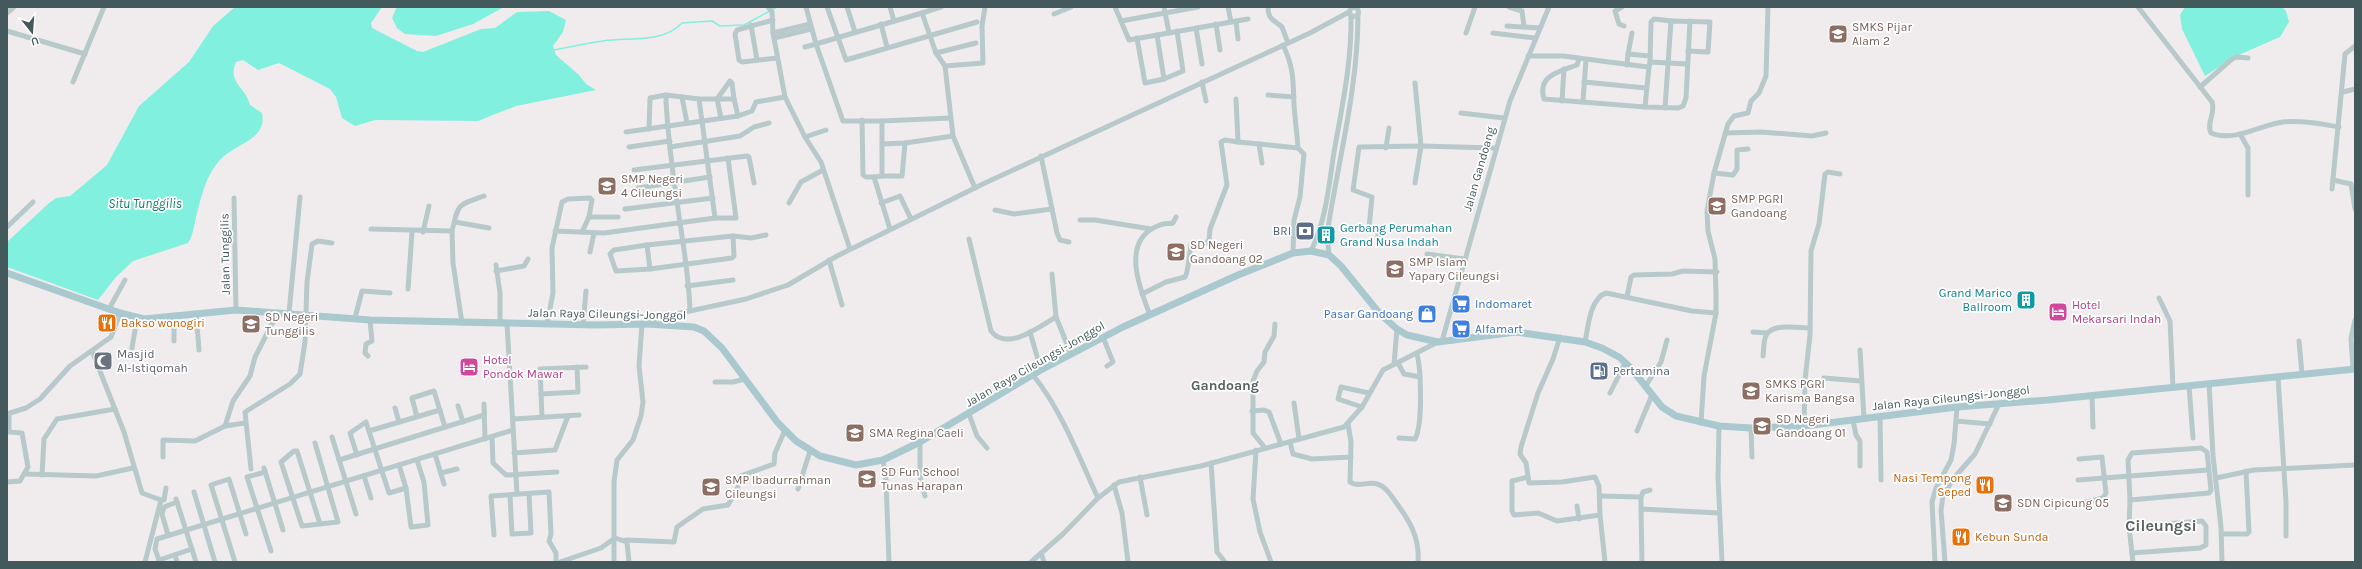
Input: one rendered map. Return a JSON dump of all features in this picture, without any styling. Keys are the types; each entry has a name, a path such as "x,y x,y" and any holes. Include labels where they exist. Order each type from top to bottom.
{"main road":[{"name":"Jalan Raya Cileungsi-Jonggol","path":"7,273 137,318 151,319 174,315 236,310 370,320 583,325 645,324 694,327 704,331 722,348 744,379 785,430 810,451 840,463 856,466 883,460 920,442 1041,370 1103,337 1238,275 1293,253 1311,251 1329,255 1341,266 1380,314 1397,329 1407,335 1440,342 1508,332 1560,337 1585,342 1602,348 1625,363 1662,407 1676,416 1719,426 1751,428 1804,426 1957,407 2092,396 2354,369"}],"street":[{"path":"7,13 14,7"},
{"path":"73,82 104,7"},
{"path":"806,7 810,27 843,121 950,118"},
{"path":"827,7 837,39 846,60 977,22"},
{"path":"847,7 855,32"},
{"path":"890,7 894,20"},
{"path":"805,47 837,39 894,20 941,7"},
{"path":"945,66 982,63 982,26 985,7"},
{"path":"1054,14 1059,9 1071,7"},
{"path":"1115,7 1129,40 1248,19"},
{"path":"1164,7 1169,33"},
{"path":"1121,21 1198,7"},
{"path":"1228,7 1238,39"},
{"path":"1268,7 1269,17 1275,24 1282,27 1285,44 1292,64 1298,148 1302,152 1304,158 1300,197 1294,220 1293,253"},
{"path":"1466,33 1475,7"},
{"path":"1509,7 1522,11 1524,26"},
{"name":"Jalan Gandoang","path":"1440,342 1504,118 1535,38 1549,7"},
{"path":"1622,7 1615,11 1619,24 1624,26"},
{"path":"1701,423 1704,376 1716,313 1717,272 1706,221 1714,173 1725,133 1731,119 1748,113 1751,101 1763,86 1767,67 1768,7"},
{"path":"2138,7 2214,107 2210,125 2211,133 2220,135 2240,134 2256,131 2275,123 2289,121 2338,127"},
{"path":"769,9 773,20 777,58 785,97 823,170 850,249"},
{"path":"1350,11 1358,9"},
{"path":"614,562 614,500 617,460 632,440 641,416 643,402 638,366 645,324 657,318 715,307 772,292 798,280 829,260 850,249 974,188 1041,156 1103,130 1285,44 1350,11 1358,9"},
{"path":"1311,251 1320,233 1349,102 1358,39 1358,9"},
{"path":"1329,255 1328,242 1335,164 1351,38 1350,11"},
{"path":"922,13 936,53 945,66 950,118 954,136 974,188"},
{"path":"1645,107 1650,61 1651,22 1654,19 1709,22 1712,25 1708,52 1688,51"},
{"path":"773,20 752,25 735,32 740,61 777,58"},
{"path":"1665,108 1671,21"},
{"path":"1578,61 1546,79 1543,86 1544,99 1645,107 1678,108 1685,104 1690,21"},
{"path":"881,24 887,48"},
{"path":"1216,24 1220,50"},
{"path":"752,25 757,60"},
{"path":"1507,26 1540,28"},
{"path":"774,36 810,27"},
{"path":"1196,28 1202,64"},
{"path":"7,30 85,54"},
{"path":"1137,38 1145,83 1164,79 1183,71 1177,31"},
{"path":"1493,33 1535,38"},
{"path":"1627,65 1632,33"},
{"path":"1156,35 1164,79"},
{"path":"936,53 976,43"},
{"path":"2332,189 2343,92 2345,54 2355,46"},
{"path":"1628,54 1650,61 1687,64"},
{"path":"1528,56 1578,61 1586,60 1627,65 1650,61"},
{"path":"2200,87 2232,59 2237,57 2248,58"},
{"path":"1583,101 1586,60"},
{"path":"1578,61 1585,68"},
{"path":"1562,101 1564,70"},
{"path":"720,118 717,99 730,81 732,83 738,116"},
{"path":"1202,82 1206,101"},
{"path":"1584,82 1646,88"},
{"path":"1415,83 1421,146 1415,183"},
{"path":"2343,92 2355,89"},
{"path":"666,95 670,147 677,203 684,242 690,311"},
{"path":"649,129 650,98 666,95 699,99 734,98"},
{"path":"1268,95 1294,97"},
{"path":"682,97 687,124"},
{"path":"626,132 738,116 752,111 756,102 785,97"},
{"path":"699,99 706,141 715,218"},
{"path":"1236,99 1238,142"},
{"path":"1343,101 1349,102"},
{"path":"1461,113 1504,118"},
{"path":"862,120 864,175 866,178 902,176 905,143"},
{"path":"882,121 882,176"},
{"path":"670,147 742,135 754,127 769,123"},
{"path":"1386,148 1389,128"},
{"path":"804,136 826,130"},
{"path":"1725,133 1761,132 1812,136 1826,133"},
{"path":"2240,134 2248,148 2248,195"},
{"path":"882,144 905,143 954,136"},
{"path":"1142,294 1187,275 1191,244 1203,246 1207,242 1227,185 1221,142 1224,140 1298,148"},
{"path":"629,147 670,141"},
{"path":"1259,144 1262,163"},
{"path":"1378,236 1378,229 1369,228 1372,197 1356,192 1353,187 1359,148 1421,146 1496,148"},
{"path":"1714,173 1733,175 1737,169 1737,150 1748,149"},
{"path":"1041,156 1060,240 1069,242"},
{"path":"634,170 708,160 749,157 754,183"},
{"path":"555,231 604,233 680,222 736,216 728,158"},
{"path":"789,203 801,182 823,170"},
{"path":"1804,426 1805,380 1810,328 1812,251 1819,224 1825,174 1828,172 1840,174"},
{"path":"638,188 710,177"},
{"path":"874,177 890,229"},
{"path":"2333,180 2351,184 2355,209"},
{"path":"462,323 453,263 452,231 457,208 461,204 484,196"},
{"path":"881,203 900,196 911,219"},
{"path":"289,313 300,197"},
{"name":"Jalan Tunggilis","path":"234,198 236,310"},
{"path":"547,324 553,293 552,248 562,202 565,200 591,198 589,216 582,232"},
{"path":"625,209 712,198"},
{"path":"7,227 33,202"},
{"path":"423,232 429,206"},
{"path":"996,210 1014,214 1052,209"},
{"path":"589,216 618,218"},
{"path":"1150,315 1138,283 1136,254 1142,238 1151,229 1161,224 1173,223 1176,217"},
{"path":"1080,220 1095,220 1151,229"},
{"path":"455,222 489,228"},
{"path":"371,229 412,232 452,231"},
{"path":"408,289 412,232"},
{"path":"590,252 594,233"},
{"path":"733,236 733,257 686,264 650,269 616,271 614,270 610,254 614,250 646,246 733,236 751,238 766,235"},
{"path":"969,239 991,331 1003,340 1030,332 1056,317"},
{"path":"1316,240 1328,242"},
{"path":"251,469 244,414 247,409 290,384 300,374 305,342 307,282 312,244 318,241 332,243"},
{"path":"646,246 650,269"},
{"path":"1426,254 1464,259"},
{"path":"496,272 526,265 528,258"},
{"path":"829,260 842,305"},
{"path":"496,265 504,323 513,419 517,494"},
{"path":"1627,297 1631,277 1634,275 1672,274 1682,271 1717,272"},
{"path":"1052,274 1056,317 1071,354"},
{"path":"108,309 125,280"},
{"path":"687,286 733,280"},
{"path":"355,318 362,291 390,293"},
{"path":"583,325 586,291"},
{"path":"1585,342 1589,320 1600,296 1610,292 1692,311 1716,313"},
{"path":"2159,298 2170,321 2172,388"},
{"path":"225,426 234,401 250,376 255,357 278,312"},
{"path":"7,482 20,481 25,474 28,459 22,435 20,433 9,432 8,414 26,408 40,399 70,366 113,334 120,313"},
{"path":"196,313 199,350"},
{"path":"174,315 174,341"},
{"path":"132,348 137,318"},
{"path":"368,356 365,353 366,344 372,341 370,320"},
{"path":"2354,369 2351,338 2355,320"},
{"path":"1265,448 1253,434 1253,381 1264,362 1266,352 1274,336 1275,324"},
{"path":"1753,332 1767,333 1780,328 1810,328"},
{"path":"1397,329 1396,363 1404,374 1420,377"},
{"path":"1030,332 1041,370"},
{"path":"1763,356 1767,333"},
{"path":"1103,337 1113,362 1107,366"},
{"path":"1560,337 1553,359 1538,393 1521,446 1520,454 1526,463 1528,483 1562,482 1593,476 1598,482 1600,515 1606,562"},
{"path":"1645,387 1661,362 1667,340"},
{"path":"2299,341 2302,374"},
{"path":"1031,562 1098,498 1114,485 1140,477 1211,463 1256,450 1324,434 1348,424 1362,406 1383,370 1440,342"},
{"path":"1860,350 1864,418"},
{"path":"92,351 115,409 142,493 161,500"},
{"path":"1399,438 1416,438 1420,377 1417,354"},
{"path":"1610,393 1625,363"},
{"path":"541,394 578,392 578,367"},
{"path":"542,418 540,369 586,367"},
{"path":"1033,375 1046,392 1062,422 1098,498"},
{"path":"2278,377 2285,469 2286,536"},
{"path":"1824,378 1861,381"},
{"path":"715,382 733,382 744,379"},
{"path":"2209,383 2222,534 2222,562"},
{"path":"2189,386 2193,438"},
{"path":"1362,406 1338,399 1342,387 1369,393"},
{"path":"417,417 412,398 434,391 445,427"},
{"path":"1637,431 1652,395"},
{"path":"2092,396 2093,427"},
{"path":"1294,403 1299,439"},
{"path":"484,404 486,439"},
{"path":"1945,562 1941,510 1943,496 1953,479 1975,454 1999,404"},
{"path":"458,406 463,422"},
{"path":"1935,562 1932,502 1936,488 1950,460 1957,407"},
{"path":"395,408 399,422"},
{"path":"42,475 44,439 57,419 115,409"},
{"path":"369,432 440,410"},
{"path":"1252,411 1269,412 1281,444"},
{"path":"969,414 977,436 987,448"},
{"path":"340,460 484,415"},
{"path":"513,419 579,415"},
{"path":"514,453 555,450 568,416"},
{"path":"1880,416 1881,480"},
{"path":"1853,420 1856,435 1860,441 1860,466"},
{"path":"1956,421 1990,424"},
{"path":"357,455 350,433 366,422 388,493 406,488"},
{"path":"163,456 163,440 195,441 225,426 244,423"},
{"path":"1348,424 1351,457 1350,482 1355,485 1374,484 1381,486 1407,516 1417,541 1418,562"},
{"path":"1719,426 1719,513 1722,562"},
{"path":"1751,428 1752,457"},
{"path":"192,550 159,561 155,549 157,539 168,535 513,430"},
{"path":"560,562 601,548 615,538 626,540 674,542 677,527 695,513 703,509 728,505 737,490 740,476 774,464 775,453 785,430"},
{"path":"332,437 356,514"},
{"path":"492,437 493,462 506,475 557,472"},
{"path":"920,442 920,478 925,496"},
{"path":"1290,442 1293,454 1307,458 1351,457"},
{"path":"315,443 338,522 320,524 302,526 281,462 294,451 298,451 320,524"},
{"path":"2130,500 2205,495 2210,490 2206,452 2201,448 2132,453 2128,460 2130,500 2129,527 2133,562"},
{"path":"1256,450 1253,498 1260,532 1271,562"},
{"path":"798,489 810,451"},
{"path":"435,454 444,484"},
{"path":"2078,504 2104,497 2102,457 2079,459"},
{"path":"399,465 406,488 411,527 428,525 424,482 417,460"},
{"path":"883,460 887,486 889,562"},
{"path":"1211,463 1217,552 1225,562"},
{"path":"2216,478 2246,472 2355,465"},
{"path":"25,474 96,476 133,468"},
{"path":"441,473 457,469"},
{"path":"271,551 247,477 265,470 283,530"},
{"path":"2078,480 2208,470"},
{"path":"2222,534 2247,534 2249,532 2246,472"},
{"path":"364,476 371,498"},
{"path":"1140,477 1147,516"},
{"path":"1528,477 1512,481 1512,511 1514,515 1538,513 1557,521 1600,515"},
{"path":"235,562 211,485 228,479 246,534"},
{"path":"1114,485 1122,513 1128,562"},
{"path":"145,562 161,500 164,500 166,488"},
{"path":"1642,562 1641,497 1643,492 1650,490"},
{"path":"194,492 215,562"},
{"path":"494,535 491,496 548,492 551,534 549,541 556,553 556,562"},
{"path":"510,495 512,534 531,534 529,494"},
{"path":"1600,496 1641,497"},
{"path":"168,535 162,514 164,507 177,501 196,562"},
{"path":"1577,506 1579,519"},
{"path":"1641,509 1719,513"},
{"path":"2129,527 2202,521 2206,526 2206,545 2200,548 2132,553"},
{"path":"626,540 629,562"},
{"path":"1041,553 1044,562"},
{"path":"174,555 177,562"}],"water":[{"name":"Situ Tunggilis","path":"235,7 382,7 371,23 372,28 417,51 423,52 481,29 495,28 517,12 549,11 566,20 563,32 553,46 556,55 579,75 586,84 596,90 516,106 478,121 375,120 355,126 342,118 336,97 330,89 279,63 258,70 243,60 236,62 234,69 235,80 248,99 250,105 262,113 262,122 260,129 255,136 226,154 211,172 202,194 192,234 188,243 133,261 116,277 98,300 7,267 7,242 48,204 56,198 70,196 107,165 139,106 189,62 213,26"},
{"path":"397,7 504,7 473,24 436,36 405,34 397,28 392,18"},
{"path":"2185,7 2282,7 2286,11 2289,22 2280,37 2234,57 2205,76 2182,29 2180,15"}],"waterway":[{"path":"554,50 603,41 655,37 674,30 682,23 712,21 720,26 744,25 777,7"}],"place":[{"name":"SMKS Pijar Alam 2","path":"1838,34"},
{"name":"SMP Negeri 4 Cileungsi","path":"607,186"},
{"name":"SMP PGRI Gandoang","path":"1717,206"},
{"name":"BRI","path":"1305,231"},
{"name":"Gerbang Perumahan Grand Nusa Indah","path":"1326,235"},
{"name":"SD Negeri Gandoang 02","path":"1176,252"},
{"name":"SMP Islam Yapary Cileungsi","path":"1395,269"},
{"name":"Grand Marico Ballroom","path":"2026,300"},
{"name":"Indomaret","path":"1461,304"},
{"name":"Hotel Mekarsari Indah","path":"2058,312"},
{"name":"Pasar Gandoang","path":"1427,314"},
{"name":"Bakso wonogiri","path":"107,323"},
{"name":"SD Negeri Tunggilis","path":"251,324"},
{"name":"Alfamart","path":"1461,329"},
{"name":"Masjid Al-Istiqomah","path":"103,361"},
{"name":"Hotel Pondok Mawar","path":"469,367"},
{"name":"Pertamina","path":"1599,371"},
{"name":"SMKS PGRI Karisma Bangsa","path":"1751,391"},
{"name":"SD Negeri Gandoang 01","path":"1762,426"},
{"name":"SMA Regina Caeli","path":"855,433"},
{"name":"SD Fun School Tunas Harapan","path":"867,479"},
{"name":"Nasi Tempong Seped","path":"1985,485"},
{"name":"SMP Ibadurrahman Cileungsi","path":"711,487"},
{"name":"SDN Cipicung 05","path":"2003,503"},
{"name":"Kebun Sunda","path":"1961,537"}],"district":[{"name":"Gandoang","path":"1225,385"},
{"name":"Cileungsi","path":"2161,525"}]}
